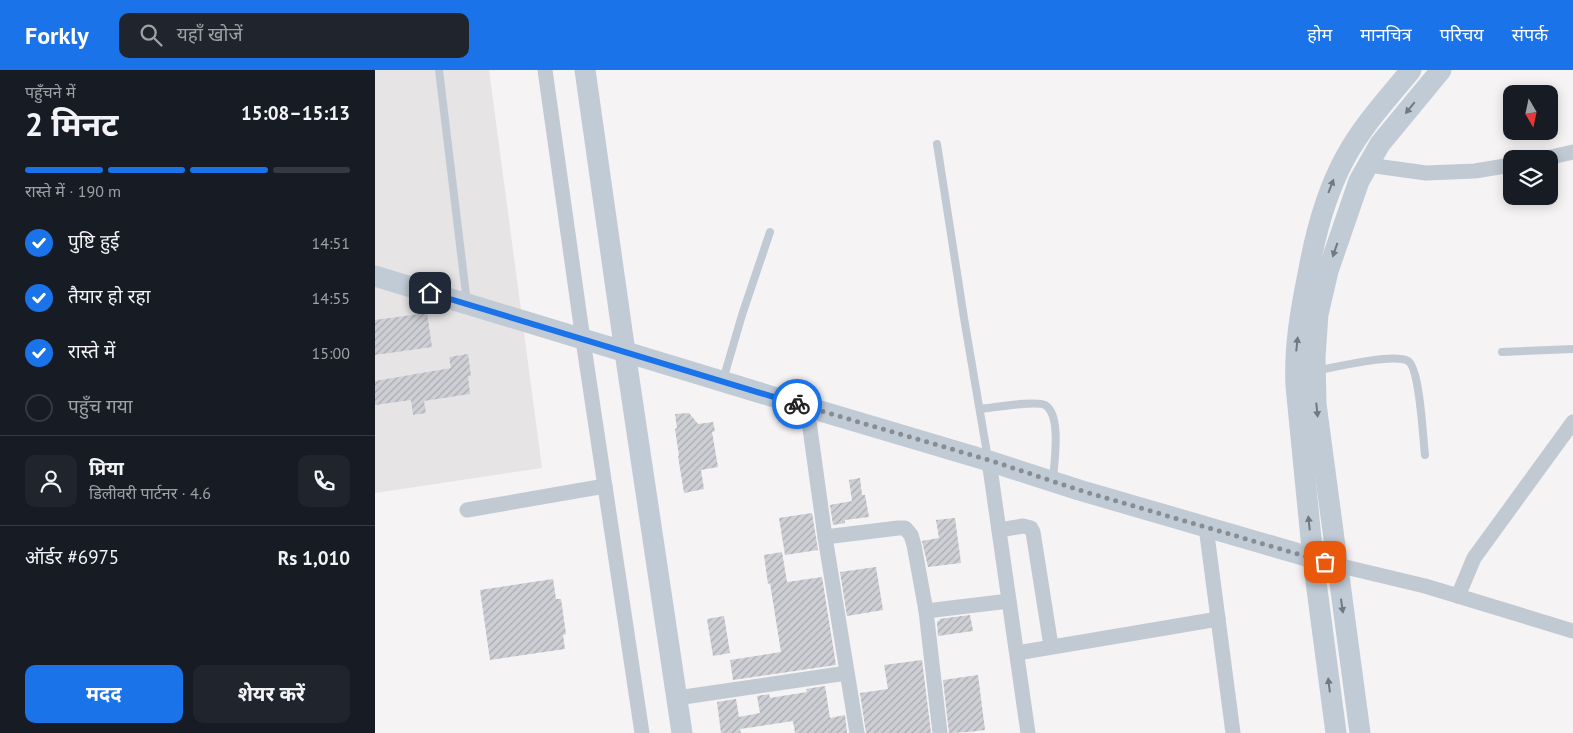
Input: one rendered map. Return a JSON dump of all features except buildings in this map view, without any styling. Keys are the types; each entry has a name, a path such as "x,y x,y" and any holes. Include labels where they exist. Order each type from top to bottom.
{"street":[{"path":"545,70 642,733"},
{"path":"585,70 682,733"},
{"path":"1332,730 1295,386 1295,364 1303,296 1321,213 1335,176 1359,134 1411,70"},
{"path":"1360,733 1317,404 1315,371 1319,314 1328,272 1359,181 1380,144 1441,70"},
{"path":"1558,155 1573,152"},
{"path":"1368,165 1426,173 1475,171 1503,166"},
{"path":"375,276 722,382 989,460 1052,482 1313,559 1458,596 1573,631"},
{"path":"807,407 825,537 857,733"},
{"path":"1458,596 1474,558 1573,422"},
{"path":"989,460 1028,733"},
{"path":"467,510 605,486"},
{"path":"999,530 1023,526 1031,528 1051,646"},
{"path":"1205,527 1233,733"},
{"path":"825,537 898,528 905,528 911,535 927,611 940,733"},
{"path":"927,611 1009,601"},
{"path":"1017,653 1218,619"},
{"path":"677,698 847,673"}],"lane":[{"path":"439,70 467,304"},
{"path":"937,144 989,460"},
{"path":"722,382 771,232"},
{"path":"1502,352 1573,349"},
{"path":"1315,371 1399,358 1410,362 1418,388 1425,455"},
{"path":"980,409 1032,403 1044,404 1049,409 1056,441 1052,482"}],"shaded area":[{"path":"375,70 489,70 542,468 375,493"}],"way so far":[{"path":"797,404 989,460 1079,490 1325,562"}],"route":[{"path":"430,293 797,404"}]}
